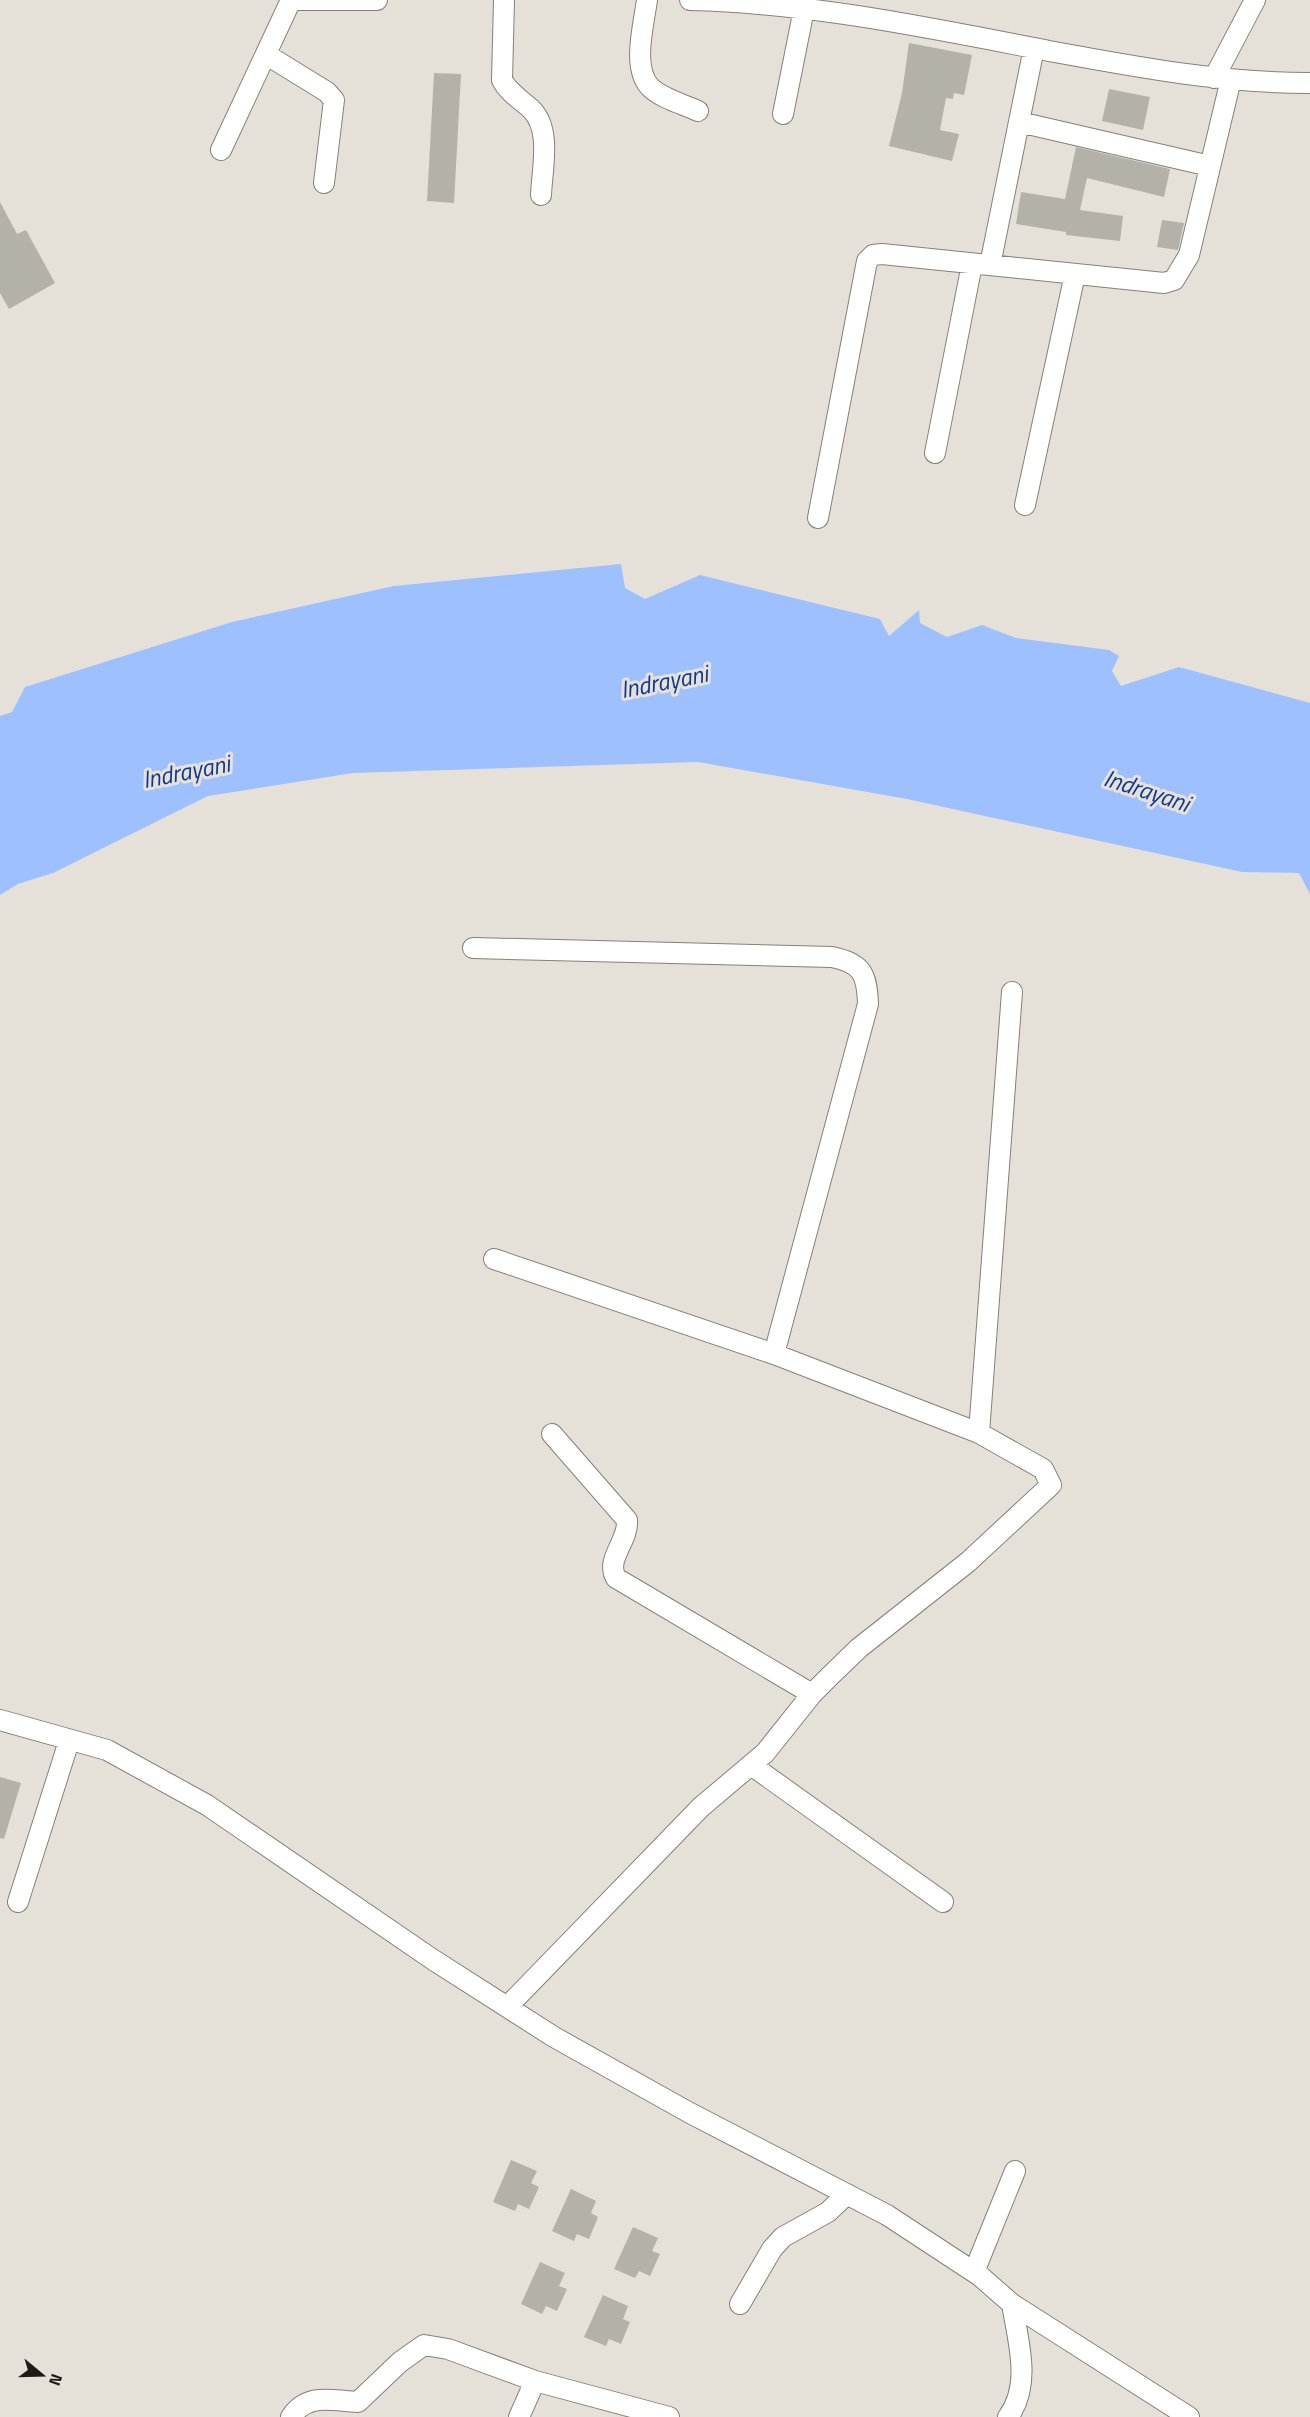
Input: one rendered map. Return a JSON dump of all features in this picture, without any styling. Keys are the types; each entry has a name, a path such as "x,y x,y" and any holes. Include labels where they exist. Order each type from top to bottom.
{"street":[{"path":"221,150 292,0 377,0"},
{"path":"504,0 502,80 505,87 534,111 540,120 543,132 541,195"},
{"path":"647,0 641,62 646,81 662,95 698,111"},
{"path":"690,0 750,2 804,9 1168,73 1222,79 1310,83"},
{"path":"818,518 867,261 873,255 882,254 1164,283 1174,280 1189,255 1210,166 1222,79 1255,0"},
{"path":"783,114 804,9"},
{"path":"935,453 1019,122 1034,48"},
{"path":"267,55 327,92 334,100 324,183"},
{"path":"1019,122 1210,166"},
{"path":"1025,505 1075,274"},
{"path":"472,948 832,957 846,960 859,968 867,982 868,1004 774,1354"},
{"path":"979,1433 1012,992"},
{"path":"494,1259 774,1354 979,1433 1043,1469 1051,1485 968,1562 859,1648 812,1694 785,1730 751,1765 700,1807 507,2007"},
{"path":"552,1434 627,1520 625,1535 612,1564 616,1578 812,1694"},
{"path":"0,1720 106,1750 207,1805 554,2037 690,2113 887,2215 974,2272 1012,2304 1189,2417"},
{"path":"18,1902 69,1741"},
{"path":"751,1765 943,1902"},
{"path":"974,2272 1015,2171"},
{"path":"741,2304 772,2249 783,2237 828,2212 847,2194"},
{"path":"1008,2417 1013,2410 1022,2383 1022,2365 1012,2304"},
{"path":"291,2417 296,2409 309,2400 358,2402 400,2362 424,2345 448,2349 536,2381 669,2417"},
{"path":"519,2417 536,2381"}],"water":[{"name":"Indrayani","path":"621,564 625,588 645,599 700,575 880,619 889,636 919,610 920,623 947,637 982,625 1016,638 1109,650 1119,656 1112,671 1121,686 1179,667 1310,703 1310,894 1299,873 1242,872 907,799 698,762 353,773 208,796 53,873 18,884 0,895 0,716 12,712 25,687 232,622 394,586"}],"building":[{"path":"909,43 972,55 964,95 954,93 953,99 946,98 940,130 959,134 952,161 889,146 902,93"},
{"path":"434,73 461,74 454,203 427,201"},
{"path":"1109,89 1150,97 1143,130 1102,121"},
{"path":"1076,147 1170,169 1164,197 1087,178 1080,210 1123,216 1120,241 1066,235 1066,232 1016,224 1021,192 1065,199"},
{"path":"0,202 17,234 26,230 55,283 9,309 0,293"},
{"path":"1162,220 1184,223 1178,250 1157,247"},
{"path":"0,1777 21,1783 4,1839 0,1838"},
{"path":"511,2160 537,2171 531,2183 539,2187 529,2209 518,2204 515,2211 493,2202"},
{"path":"571,2189 596,2201 591,2213 598,2217 589,2239 577,2234 574,2241 552,2231"},
{"path":"633,2227 658,2238 652,2251 660,2254 650,2276 639,2271 635,2278 614,2269"},
{"path":"540,2262 565,2273 559,2286 567,2289 557,2311 546,2306 542,2314 521,2304"},
{"path":"603,2295 628,2306 623,2319 630,2322 621,2344 609,2339 606,2346 584,2337"}]}
